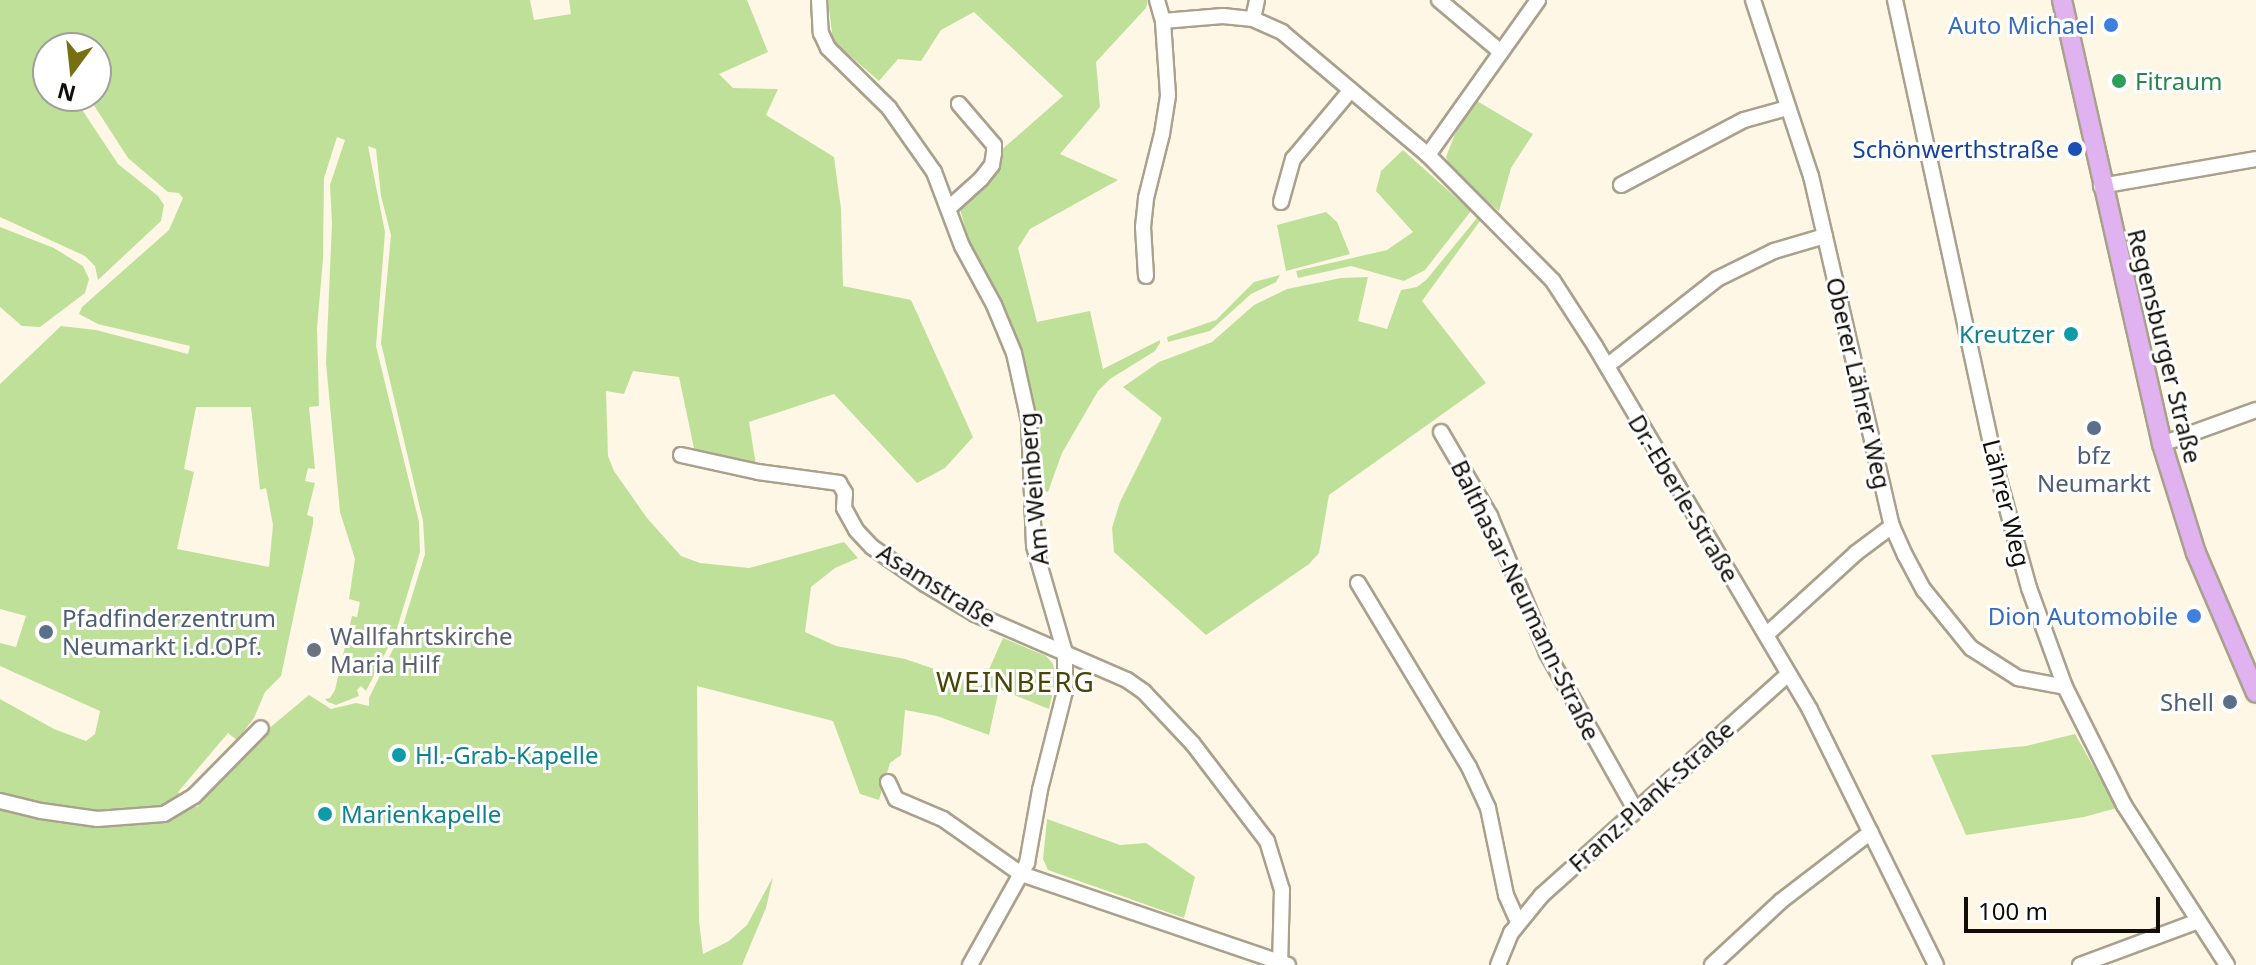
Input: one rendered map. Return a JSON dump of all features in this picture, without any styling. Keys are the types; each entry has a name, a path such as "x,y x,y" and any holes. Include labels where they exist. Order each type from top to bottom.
{"main road":[{"name":"Regensburger Straße","path":"2062,0 2101,186 2162,444 2196,553 2256,693"}],"street":[{"name":"Am Weinberg","path":"819,0 821,33 828,48 901,122 934,172 950,207 962,246 1001,319 1023,387 1032,441 1034,546 1065,653 1065,691 1040,790 1031,852 970,965"},
{"path":"1146,276 1143,227 1146,198 1168,95 1163,21 1157,0"},
{"path":"1253,19 1257,0"},
{"path":"1439,0 1501,52"},
{"path":"1428,155 1538,0"},
{"name":"Oberer Lährer Weg","path":"1753,0 1811,176 1892,526 1924,590 1971,648 2018,678 2065,687"},
{"name":"Lährer Weg","path":"1895,0 1998,476 2029,588 2065,687 2124,805 2227,965"},
{"name":"Dr.-Eberle-Straße","path":"1163,21 1209,16 1253,19 1299,44 1428,155 1553,281 1607,366 1845,774 1936,965"},
{"path":"1281,202 1289,168 1299,149 1351,90"},
{"path":"950,207 981,179 992,165 994,153 994,145 959,104"},
{"path":"1621,185 1744,120 1787,108"},
{"path":"2101,186 2256,159"},
{"path":"1607,366 1717,279 1774,251 1825,236"},
{"path":"2162,444 2256,410"},
{"name":"Balthasar-Neumann-Straße","path":"1441,432 1490,516 1547,653 1635,809"},
{"name":"Asamstraße","path":"681,455 758,472 839,483 845,493 847,515 872,547 975,614 1127,680 1144,692 1193,744 1267,841 1279,877 1283,964"},
{"path":"1766,635 1856,553 1892,526"},
{"path":"1358,583 1469,767 1488,808 1506,895 1518,922"},
{"name":"Franz-Plank-Straße","path":"1498,965 1518,922 1542,895 1787,675"},
{"path":"0,801 97,819 164,814 194,796 261,728"},
{"path":"888,782 896,799 943,819 1021,874 1283,964"},
{"path":"1712,965 1781,901 1871,832"},
{"path":"2080,965 2198,921"}],"green space":[{"path":"0,0 530,0 534,20 571,14 569,0 747,0 768,52 719,74 733,88 778,89 766,115 834,157 841,209 843,286 911,300 973,437 945,468 917,483 834,394 749,422 756,465 695,453 679,377 633,371 624,394 606,391 608,456 614,471 647,518 681,556 700,563 749,568 844,542 858,558 835,568 811,587 805,632 836,646 905,659 982,685 1003,638 1046,656 1053,664 1056,678 1049,709 999,689 989,735 937,716 905,710 901,755 890,763 879,800 860,794 833,721 697,686 699,921 703,954 729,941 747,925 773,877 766,908 742,965 0,965 0,699 54,729 86,741 95,734 100,711 0,666 0,643 16,647 26,616 0,609 0,384 61,326 96,330 188,354 190,346 98,324 79,314 82,307 169,230 183,198 179,193 168,192 128,158 98,112 112,112 112,32 32,32 32,112 84,112 118,164 158,196 164,205 161,221 98,280 95,266 85,256 0,217","holes":["337,137 345,140 330,185 332,223 326,363 340,512 355,559 349,599 360,602 357,617 352,616 335,690 330,698 325,699 328,702 336,705 359,696 357,690 361,686 366,691 396,632 420,552 419,522 376,346 385,232 368,146 376,149 381,196 391,235 381,343 423,521 425,554 400,635 369,698 369,706 356,703 331,709 309,695 267,730 197,807 178,792 228,733 237,740 254,718 265,692 281,676 313,524 313,517 307,515 315,483 305,481 308,468 315,469 309,407 319,406 317,328 323,259 324,178","196,407 251,407 260,490 266,488 273,525 269,567 177,549 194,472 184,469"]},
{"path":"828,0 1148,0 1146,8 1096,62 1100,107 1060,154 1118,180 1030,229 1018,248 1037,322 1090,311 1103,369 1160,340 1160,343 1155,351 1110,379 1098,391 1062,453 1048,492 1041,490 1039,434 1009,316 970,245 960,209 998,168 999,152 1063,96 974,12 941,30 921,61 898,59 879,81 833,41"},
{"path":"1477,101 1533,134 1511,168 1499,211 1453,173 1446,157 1455,134"},
{"path":"1403,150 1471,211 1425,270 1404,281 1351,266 1298,278 1296,271 1387,250 1413,232 1376,191 1381,171"},
{"path":"1326,212 1337,222 1350,254 1286,271 1277,225"},
{"path":"1477,218 1480,221 1422,301 1486,383 1329,495 1319,553 1309,564 1206,635 1114,552 1112,528 1120,502 1162,418 1123,387 1159,362 1212,342 1254,305 1287,289 1341,278 1368,277 1358,321 1387,329 1401,290 1417,287 1427,279"},
{"path":"0,227 54,248 83,266 89,279 85,293 40,327 22,326 0,307"},
{"path":"1280,275 1276,282 1251,294 1210,331 1168,342 1167,337 1216,320 1254,282"},
{"path":"2075,734 2117,808 2084,817 1966,835 1931,755 2026,746"},
{"path":"1047,819 1120,845 1146,843 1195,877 1184,918 1048,870 1043,859"}],"place":[{"name":"Auto Michael","path":"2111,25"},
{"name":"Fitraum","path":"2119,81"},
{"name":"Schönwerthstraße","path":"2075,149"},
{"name":"Kreutzer","path":"2071,334"},
{"name":"bfz Neumarkt","path":"2094,428"},
{"name":"Dion Automobile","path":"2194,616"},
{"name":"Pfadfinderzentrum Neumarkt i.d.OPf.","path":"46,632"},
{"name":"Wallfahrtskirche Maria Hilf","path":"314,650"},
{"name":"Shell","path":"2230,702"},
{"name":"Hl.-Grab-Kapelle","path":"399,755"},
{"name":"Marienkapelle","path":"325,814"}],"district":[{"name":"WEINBERG","path":"1016,681"}]}
